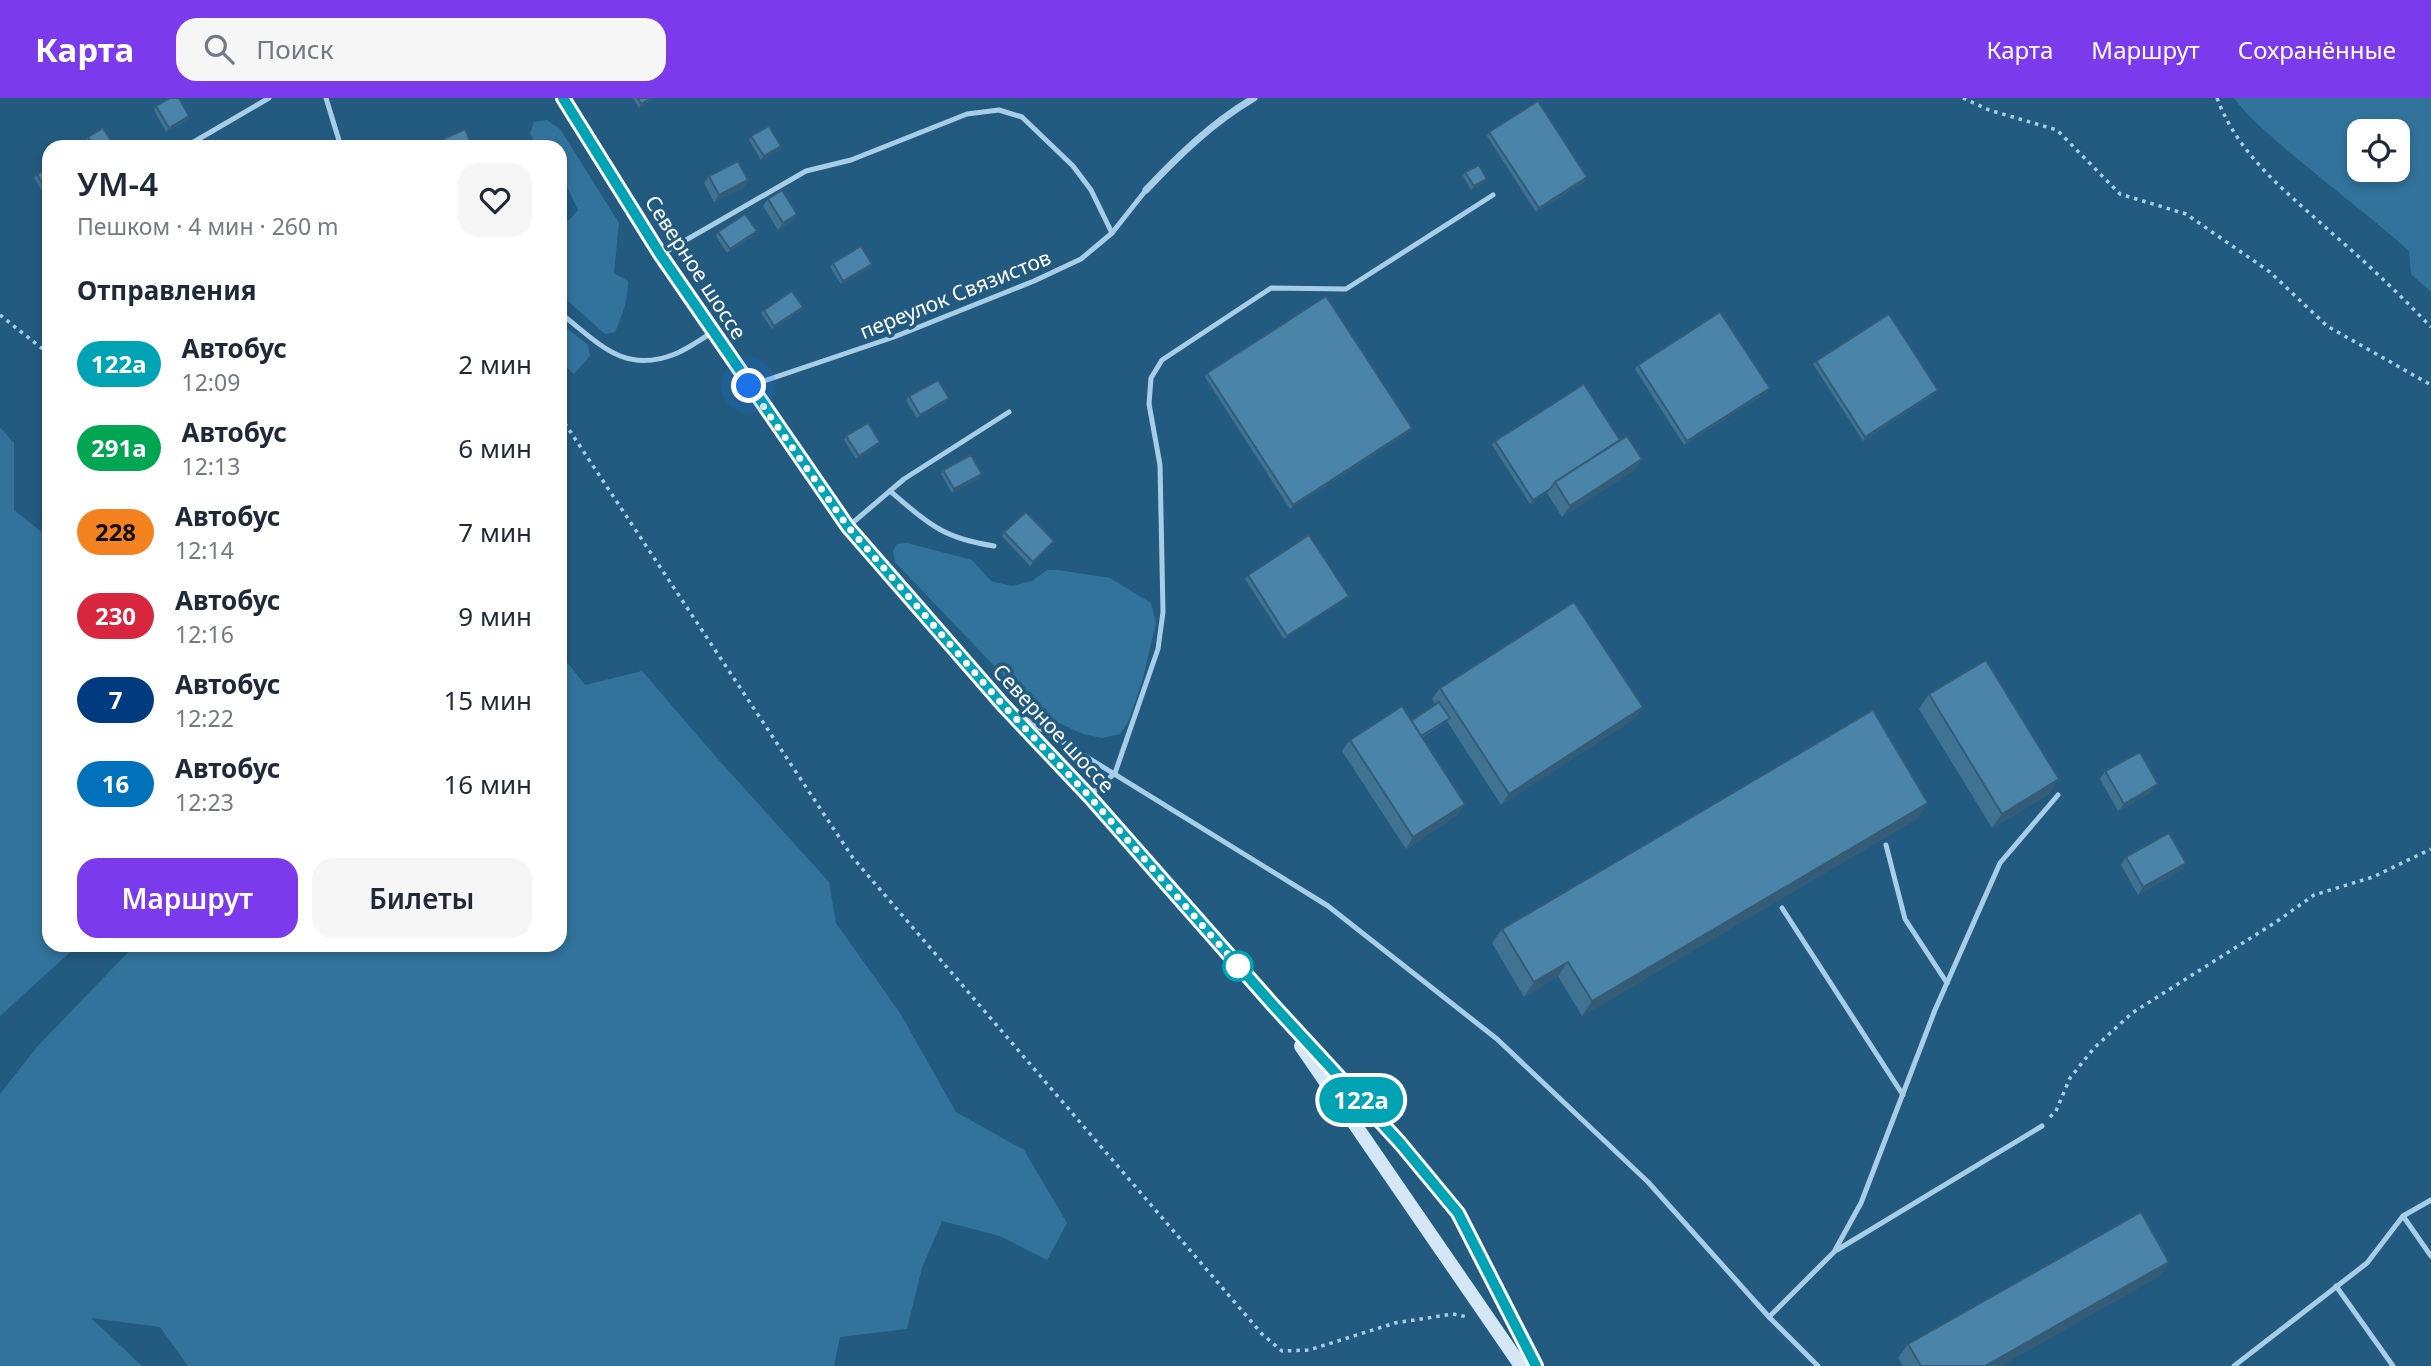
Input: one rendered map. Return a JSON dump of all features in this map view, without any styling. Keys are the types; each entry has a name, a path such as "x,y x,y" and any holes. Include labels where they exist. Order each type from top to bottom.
{"main road":[{"name":"Северное шоссе","path":"564,98 660,254 848,527 1003,705 1089,796 1273,1005 1400,1143 1458,1213 1536,1366"},
{"path":"1273,1005 1521,1366"}],"street":[{"path":"1146,190 1182,153 1231,111 1254,98"}],"lane":[{"path":"197,140 269,98"},
{"path":"326,98 339,140"},
{"path":"660,254 806,171 851,160 967,114 999,110 1022,117 1073,166 1091,190 1112,233"},
{"name":"переулок Связистов","path":"749,386 894,337 1034,281 1081,259 1112,233 1146,190"},
{"path":"1089,796 1115,773 1158,649 1163,612 1160,465 1149,404 1150,378 1162,360 1271,288 1346,289 1493,195"},
{"path":"567,318 617,356 635,361 675,354 713,332"},
{"path":"848,527 904,479 1009,412"},
{"path":"890,491 932,527 965,542 994,546"},
{"path":"1003,705 1328,906 1497,1038 1648,1182 1769,1317 1818,1366"},
{"path":"1834,1252 1861,1203 1947,983 2000,863 2059,795"},
{"path":"1886,845 1905,919 1947,983"},
{"path":"1782,908 1903,1095"},
{"path":"1769,1317 1834,1252 2042,1126"},
{"path":"2234,1366 2367,1263 2403,1216 2431,1200"},
{"path":"2403,1216 2431,1256"},
{"path":"2336,1286 2393,1366"}],"path":[{"path":"1963,98 1989,110 2057,130 2120,194 2186,214 2270,272 2327,326 2431,385"},
{"path":"2217,98 2242,146 2263,171 2376,272 2431,327"},
{"path":"0,316 42,349"},
{"path":"567,427 853,858 1262,1334 1282,1351 1309,1350 1407,1322 1453,1314 1491,1321"},
{"path":"2042,1126 2056,1111 2070,1078 2094,1048 2132,1013 2314,895 2373,877 2431,849"}],"shaded area":[{"path":"2234,98 2431,98 2431,292 2411,274 2409,251 2260,126"},
{"path":"547,120 560,129 567,140 534,140 530,133 534,122"},
{"path":"567,140 619,223 614,273 628,281 628,288 615,332 605,334 567,301 567,221 578,210 568,189"},
{"path":"567,328 588,345 590,356 574,374 567,368"},
{"path":"0,427 14,443 14,510 42,532 42,952 70,952 0,1016"},
{"path":"907,543 972,560 991,581 1012,586 1032,581 1047,570 1058,570 1110,578 1151,603 1156,623 1142,682 1128,722 1120,734 1102,738 1083,734 1059,723 1018,691 895,562 893,551 897,544"},
{"path":"567,662 585,685 642,671 829,882 836,923 900,1013 956,1112 1024,1150 1067,1223 1047,1260 1000,1236 942,1221 922,1268 907,1329 840,1337 834,1366 188,1366 160,1327 91,1318 142,1366 0,1366 0,1094 36,1048 128,952 567,952"}],"building":[{"path":"170,98 179,98 189,116 169,128 156,106"},
{"path":"638,98 652,98 641,104"},
{"path":"1538,101 1587,177 1539,208 1489,132"},
{"path":"769,126 781,146 764,156 751,136"},
{"path":"103,128 111,140 90,140 88,137"},
{"path":"465,129 470,140 441,140"},
{"path":"738,161 748,180 719,195 709,176"},
{"path":"1479,165 1487,179 1474,186 1465,172"},
{"path":"782,190 797,214 783,223 768,199"},
{"path":"745,214 757,231 730,249 718,232"},
{"path":"861,246 872,264 843,281 833,263"},
{"path":"792,291 803,307 774,326 764,310"},
{"path":"1326,296 1412,428 1293,505 1207,373"},
{"path":"1720,312 1770,388 1687,441 1638,365"},
{"path":"1889,314 1938,390 1865,437 1816,361"},
{"path":"938,380 949,398 920,415 909,396"},
{"path":"1584,384 1620,440 1555,482 1550,489 1533,500 1495,441"},
{"path":"868,423 880,442 859,456 846,436"},
{"path":"1627,436 1642,459 1570,506 1555,482"},
{"path":"971,455 982,474 954,489 943,470"},
{"path":"1026,512 1054,541 1033,562 1004,532"},
{"path":"1309,535 1349,596 1287,636 1248,575"},
{"path":"1574,602 1643,707 1509,794 1440,688"},
{"path":"1986,660 2059,779 2002,814 1929,694"},
{"path":"1439,702 1450,718 1421,736 1411,721"},
{"path":"1402,706 1465,804 1413,837 1350,740"},
{"path":"1873,710 1928,803 1592,1001 1568,962 1534,982 1502,929"},
{"path":"2140,752 2158,784 2124,804 2105,771"},
{"path":"2169,833 2186,863 2143,887 2126,857"},
{"path":"2141,1212 2169,1262 1985,1366 1921,1366 1908,1344"}],"bus line":[{"name":"122а","path":"563,98 660,254 848,527 1003,705 1089,796 1273,1005 1400,1143 1458,1213 1536,1366"}],"route":[{"path":"749,386 848,527 931,624 1089,796 1238,966"}]}
